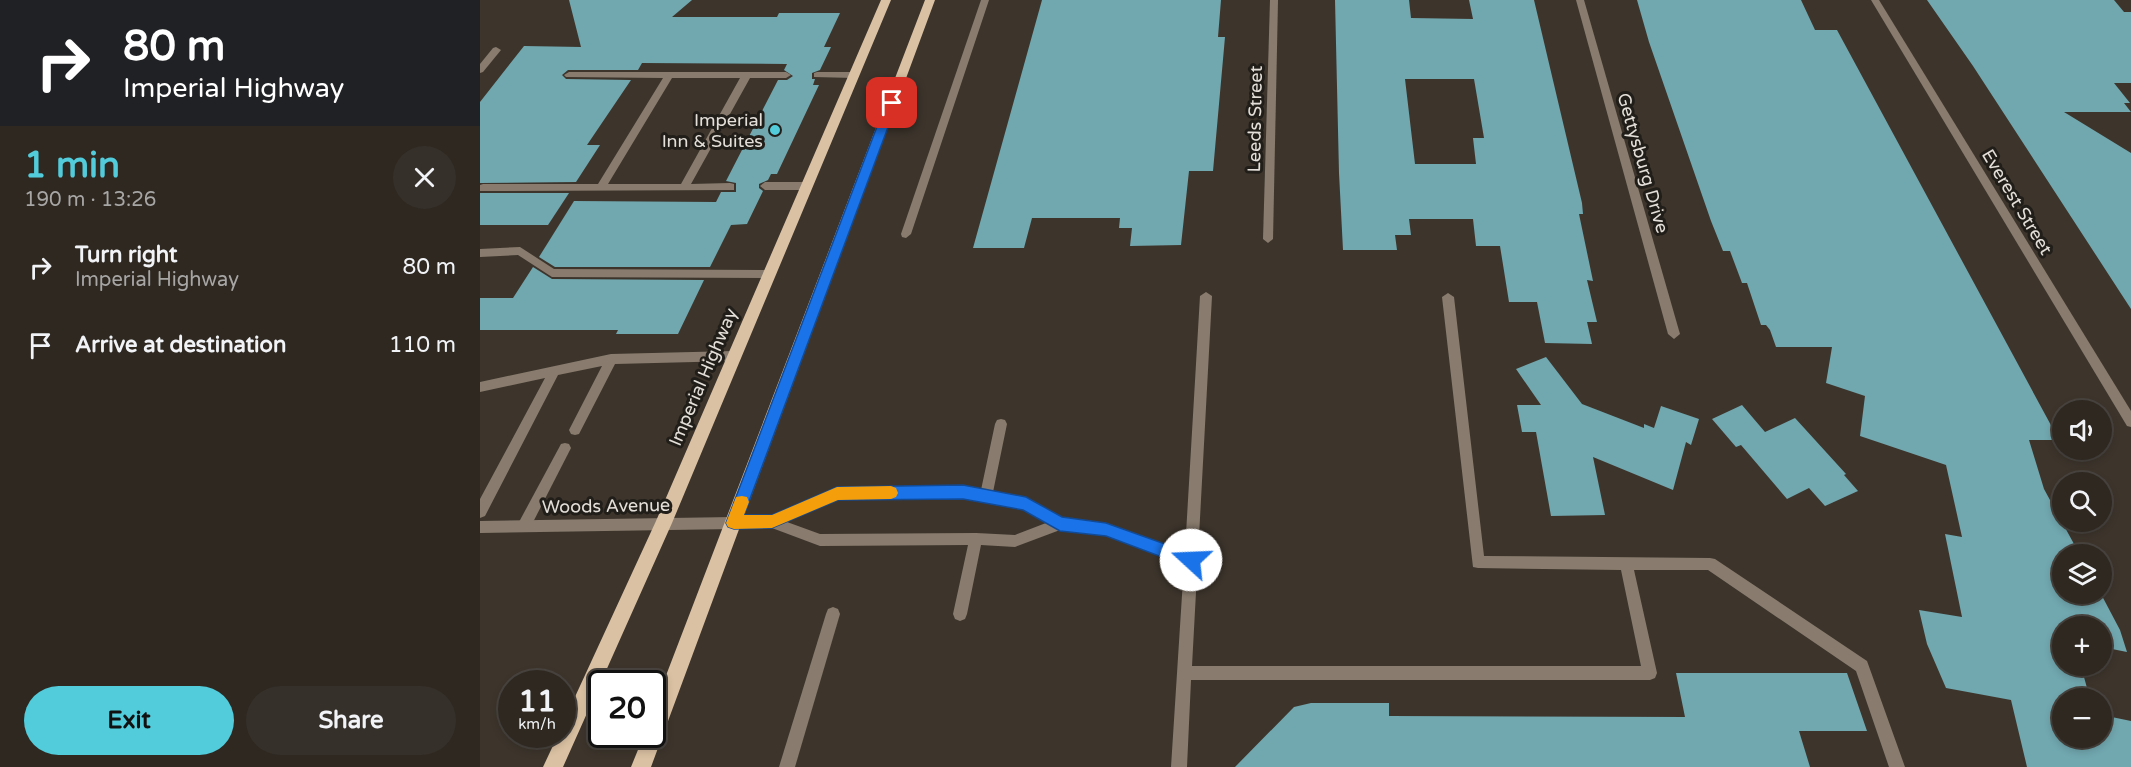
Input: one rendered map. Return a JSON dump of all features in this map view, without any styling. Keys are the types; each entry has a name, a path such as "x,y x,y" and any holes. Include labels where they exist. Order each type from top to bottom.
{"main road":[{"name":"Imperial Highway","path":"553,767 663,523 886,0"},
{"path":"641,767 930,0"}],"street":[{"path":"906,234 985,0"},
{"name":"Leeds Street","path":"1268,239 1274,0"},
{"name":"Gettysburg Drive","path":"1580,0 1674,334"},
{"name":"Everest Street","path":"1875,0 2131,422"},
{"path":"480,70 496,50"},
{"path":"569,75 786,75"},
{"path":"817,75 854,75"},
{"path":"601,187 669,76"},
{"path":"684,187 746,76"},
{"path":"765,186 807,186"},
{"path":"483,188 730,187"},
{"path":"480,252 520,251 552,273 770,274"},
{"path":"1179,767 1206,296"},
{"path":"1448,297 1478,562 1710,564 1862,666 1897,767"},
{"path":"480,387 611,359 734,356"},
{"path":"575,430 611,359"},
{"path":"480,512 554,372"},
{"path":"986,496 1001,424"},
{"path":"524,526 565,448"},
{"path":"772,522 837,494 963,492 1026,504 1060,524 1106,530 1191,560"},
{"path":"772,522 820,540 1015,541 1060,524"},
{"name":"Woods Avenue","path":"480,527 772,522"},
{"path":"960,614 976,539"},
{"path":"1185,673 1650,673 1626,563"},
{"path":"787,767 833,614"}],"building":[{"path":"569,0 692,0 672,17 777,17 779,13 840,13 824,47 831,47 820,70 812,73 812,79 815,79 813,85 819,85 777,174 771,174 768,180 759,184 759,188 763,191 747,224 731,225 710,267 555,267 539,257 574,201 716,202 721,192 736,192 736,183 726,181 778,80 787,80 793,76 784,70 787,64 642,63 638,70 568,70 562,75 566,79 631,80 587,145 600,145 576,182 480,183 480,102 524,46 581,47"},
{"path":"1042,0 1221,0 1218,37 1225,37 1213,171 1189,171 1181,245 1130,246 1132,228 1119,228 1120,218 1032,218 1024,248 973,248"},
{"path":"1335,0 1409,0 1411,18 1473,19 1469,0 1534,0 1582,203 1583,214 1579,214 1593,281 1587,280 1597,322 1587,322 1592,344 1545,343 1537,302 1509,302 1500,246 1476,246 1473,219 1409,219 1411,235 1395,235 1397,250 1343,250","holes":["1405,79 1474,79 1484,138 1473,138 1476,164 1415,164"]},
{"path":"1637,0 1801,0 1815,30 1837,30 2052,427 2052,440 2029,440 2044,489 2052,504 2052,532 2067,532 2074,544 2052,544 2052,604 2106,604 2120,630 2127,652 2112,649 2112,616 2052,616 2052,676 2084,676 2087,688 2052,688 2052,748 2112,748 2112,717 2131,721 2131,767 2027,767 2011,700 1946,688 1927,644 1919,610 1962,617 1945,534 1962,537 1946,465 1860,436 1865,396 1826,383 1832,347 1776,347 1770,330 1766,325 1761,325 1747,283 1742,283 1730,251 1723,251 1649,42"},
{"path":"1927,0 2114,0 2124,12 2131,12 2131,83 2114,83 2130,103 2124,103 2131,112 2064,112 2131,153 2131,309 1973,66"},
{"path":"480,193 569,193 548,225 480,225"},
{"path":"533,267 552,279 704,280 678,334 616,334 618,330 480,330 480,298 513,298"},
{"path":"1546,357 1582,404 1644,428 1644,424 1654,428 1661,406 1699,419 1691,445 1686,442 1673,490 1593,457 1605,515 1551,516 1536,432 1522,432 1517,405 1541,405 1516,369"},
{"path":"1742,405 1765,432 1795,418 1846,474 1844,475 1858,491 1825,506 1809,488 1787,499 1741,445 1736,447 1712,419"},
{"path":"1676,673 1847,673 1867,731 1799,731 1810,767 1235,767 1294,707 1311,703 1389,703 1389,716 1685,717"}],"slow traffic":[{"path":"742,502 734,523 772,522 837,494 891,493"}],"place":[{"name":"Imperial Inn & Suites","path":"775,130"}],"route":[{"path":"892,103 734,523 772,522 837,494 963,492 1026,504 1060,524 1106,530 1191,560"}]}
